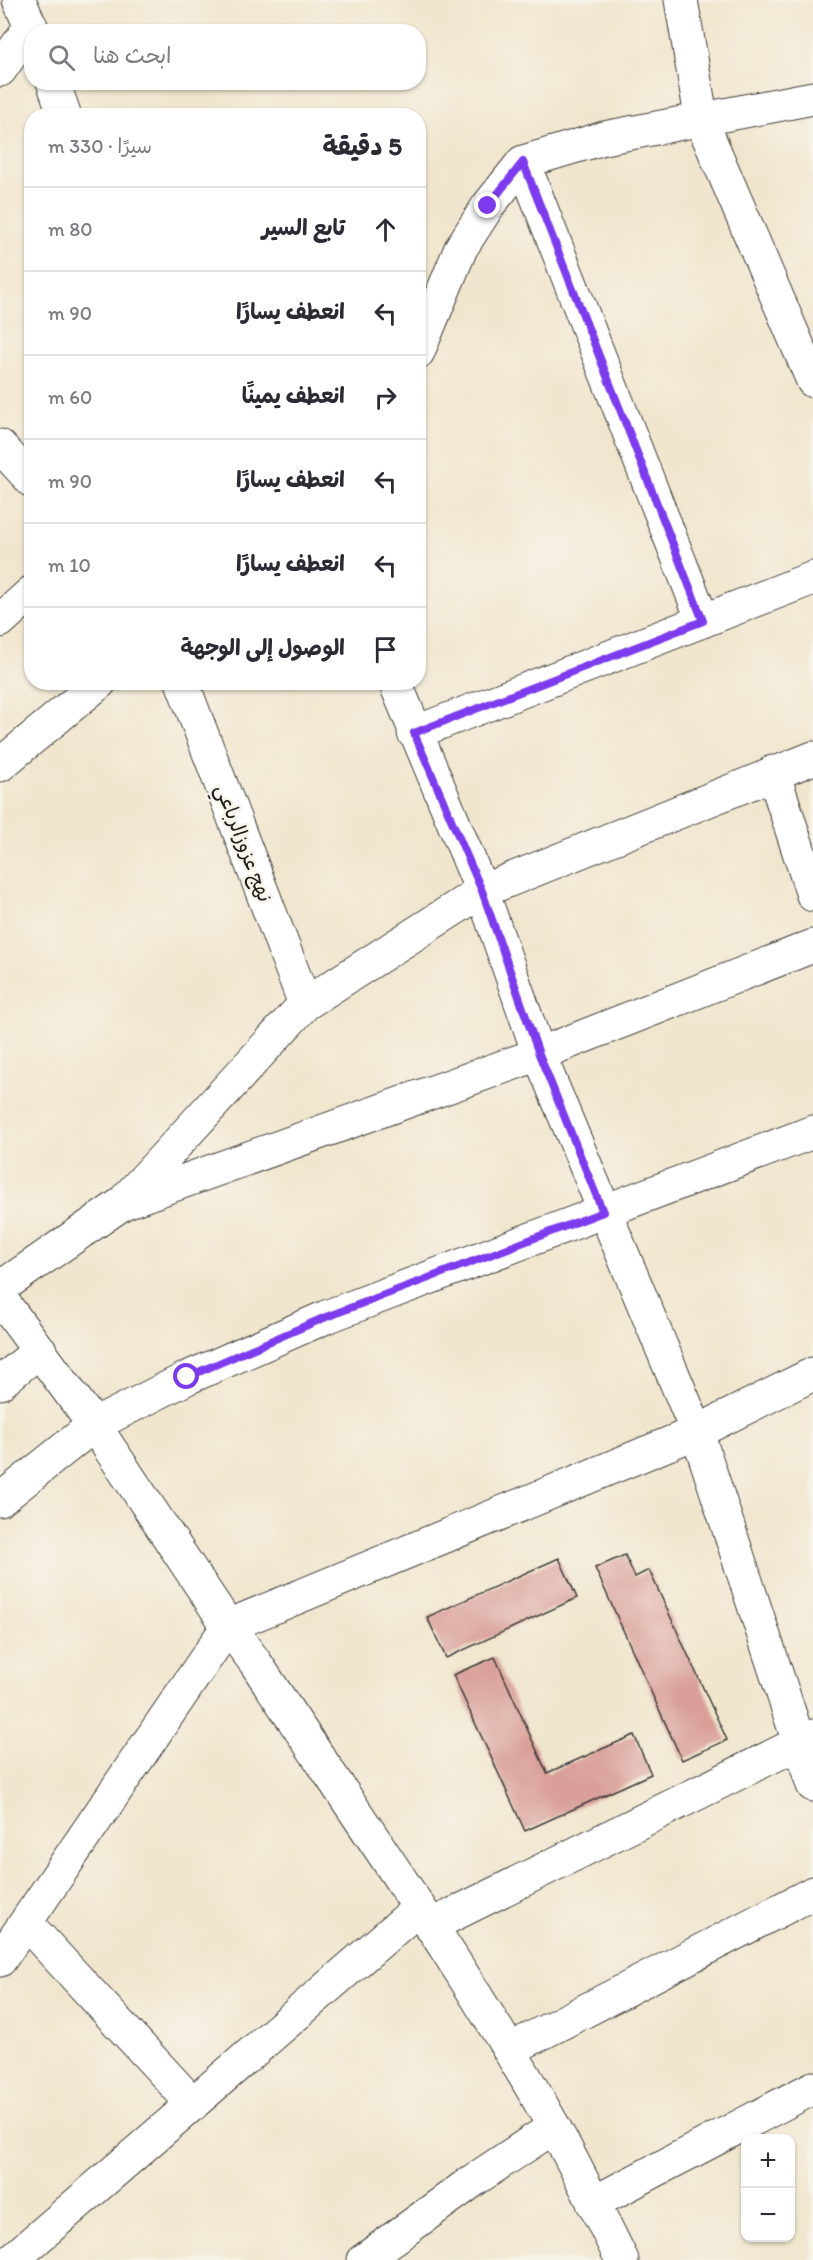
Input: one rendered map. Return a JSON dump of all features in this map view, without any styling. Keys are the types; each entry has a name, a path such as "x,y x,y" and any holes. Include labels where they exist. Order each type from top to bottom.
{"street":[{"path":"681,0 702,122 813,381"},
{"path":"0,70 24,26"},
{"path":"56,90 62,108"},
{"path":"426,333 461,248 488,206 523,162 604,138 702,122 813,98"},
{"path":"523,162 703,621"},
{"path":"0,446 24,472"},
{"path":"414,733 813,578"},
{"path":"0,621 24,599"},
{"path":"0,765 90,690"},
{"name":"نهج عزوزالرباعي","path":"185,690 305,1004"},
{"path":"398,690 414,733 482,891 539,1054 603,1212 697,1432 805,1740 813,1785"},
{"path":"0,1288 123,1203 305,1004 482,891 773,772 813,758"},
{"path":"773,772 813,895"},
{"path":"123,1203 539,1054 813,946"},
{"path":"0,1500 94,1425 187,1377 326,1317 813,1132"},
{"path":"0,1298 94,1425 228,1626 255,1662 424,1918 509,2050 554,2127 622,2260"},
{"path":"0,1383 40,1350"},
{"path":"0,1960 228,1626 697,1432 813,1374"},
{"path":"9,2252 424,1918 805,1740"},
{"path":"509,2050 813,1893"},
{"path":"26,1923 193,2103"},
{"path":"593,2203 813,2088"},
{"path":"364,2260 474,2180 554,2127"}],"building":[{"path":"625,1555 635,1577 649,1570 727,1740 682,1760 595,1568"},
{"path":"559,1558 577,1598 446,1658 427,1617"},
{"path":"495,1657 547,1773 634,1735 651,1774 525,1831 453,1675"}],"route":[{"path":"187,1377 326,1317 603,1212 539,1054 482,891 414,733 703,621 523,162 488,206"}]}
